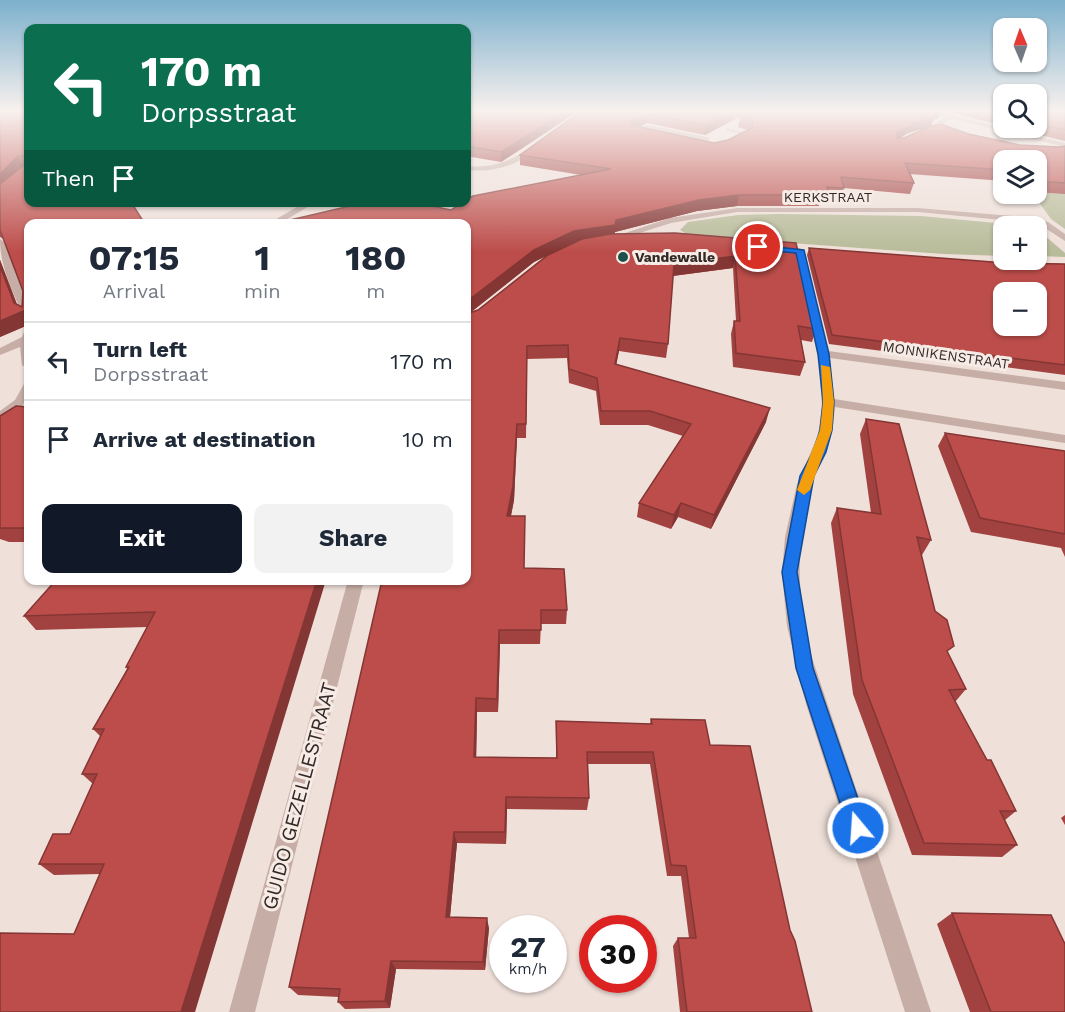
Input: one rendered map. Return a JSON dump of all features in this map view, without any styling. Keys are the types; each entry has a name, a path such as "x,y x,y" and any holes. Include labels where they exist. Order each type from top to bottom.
{"street":[{"path":"471,168 487,170 505,167 519,157"},
{"path":"281,219 303,207"},
{"name":"KERKSTRAAT","path":"646,239 591,246 641,228 697,215 737,210 918,210 1034,221 1046,224 1065,238"},
{"path":"0,242 10,276 24,306"},
{"path":"800,251 823,354 829,402 826,430 820,452 807,476 797,517 789,572 793,601 805,668 918,1012"},
{"path":"0,352 24,339"},
{"name":"MONNIKENSTRAAT","path":"823,354 1065,386"},
{"path":"0,417 20,402 24,395"},
{"path":"829,402 1065,439"},
{"name":"GUIDO GEZELLESTRAAT","path":"242,1012 355,585"}],"green space":[{"path":"1047,191 1065,192 1065,229 1051,219 1040,204 1047,204"},
{"path":"738,215 921,216 993,223 993,256 690,236 680,230 688,222"},
{"path":"1047,238 1065,253 1065,257 1047,256"}],"building":[{"path":"0,157 17,157 0,174"},
{"path":"534,157 993,157 993,169 905,163 914,183 841,177 844,188 827,187 829,191 820,191 822,195 739,195 699,200 616,220 615,225 574,231 534,250 471,298 471,219 294,219 346,207 436,207 451,210 456,207 471,207 473,196 611,169"},
{"path":"1047,157 1065,157 1065,183 1047,182"},
{"path":"24,165 24,207 134,207 142,219 24,219 24,311 0,321 0,266 14,303 22,307 23,291 0,230 0,184"},
{"path":"675,233 796,243 816,329 798,326 805,362 736,353 734,321 740,321 735,256 674,264 668,344 620,338 615,364 770,408 714,515 681,503 674,515 639,503 691,424 650,411 601,411 597,378 569,369 568,345 527,346 526,424 517,424 513,486 507,516 525,516 524,568 564,569 567,610 541,610 541,630 499,630 497,699 476,698 474,757 557,758 556,721 652,724 651,719 705,720 710,745 750,746 790,930 795,941 812,1012 687,1012 678,938 696,938 686,866 671,865 653,752 587,752 589,798 506,797 505,832 454,832 446,917 487,918 483,962 391,961 385,1001 338,1002 340,989 289,987 381,585 471,585 471,312 478,310 548,255 582,239 610,234"},
{"path":"809,248 993,262 993,270 1047,270 1047,264 1065,264 1065,365 832,335"},
{"path":"16,406 24,407 24,528 0,528 0,416"},
{"path":"866,419 899,424 931,540 917,537 935,611 947,620 954,646 947,651 966,689 949,690 987,760 991,760 1016,811 1000,811 1017,845 924,843 862,680 837,508 881,514"},
{"path":"945,433 1065,451 1065,534 980,518"},
{"path":"52,585 315,585 181,1012 0,1012 0,933 74,934 104,864 39,864 53,834 70,834 97,774 82,774 104,729 93,729 129,667 126,667 155,612 24,616"},
{"path":"952,913 1051,915 1065,944 1065,1012 991,1012"}],"slow traffic":[{"path":"804,490 807,476 820,452 826,430 829,402 825,367"}],"place":[{"name":"Vandewalle","path":"623,257"}],"route":[{"path":"758,247 800,250 823,354 829,402 826,430 820,452 807,476 797,517 789,572 805,668 858,828"}]}
